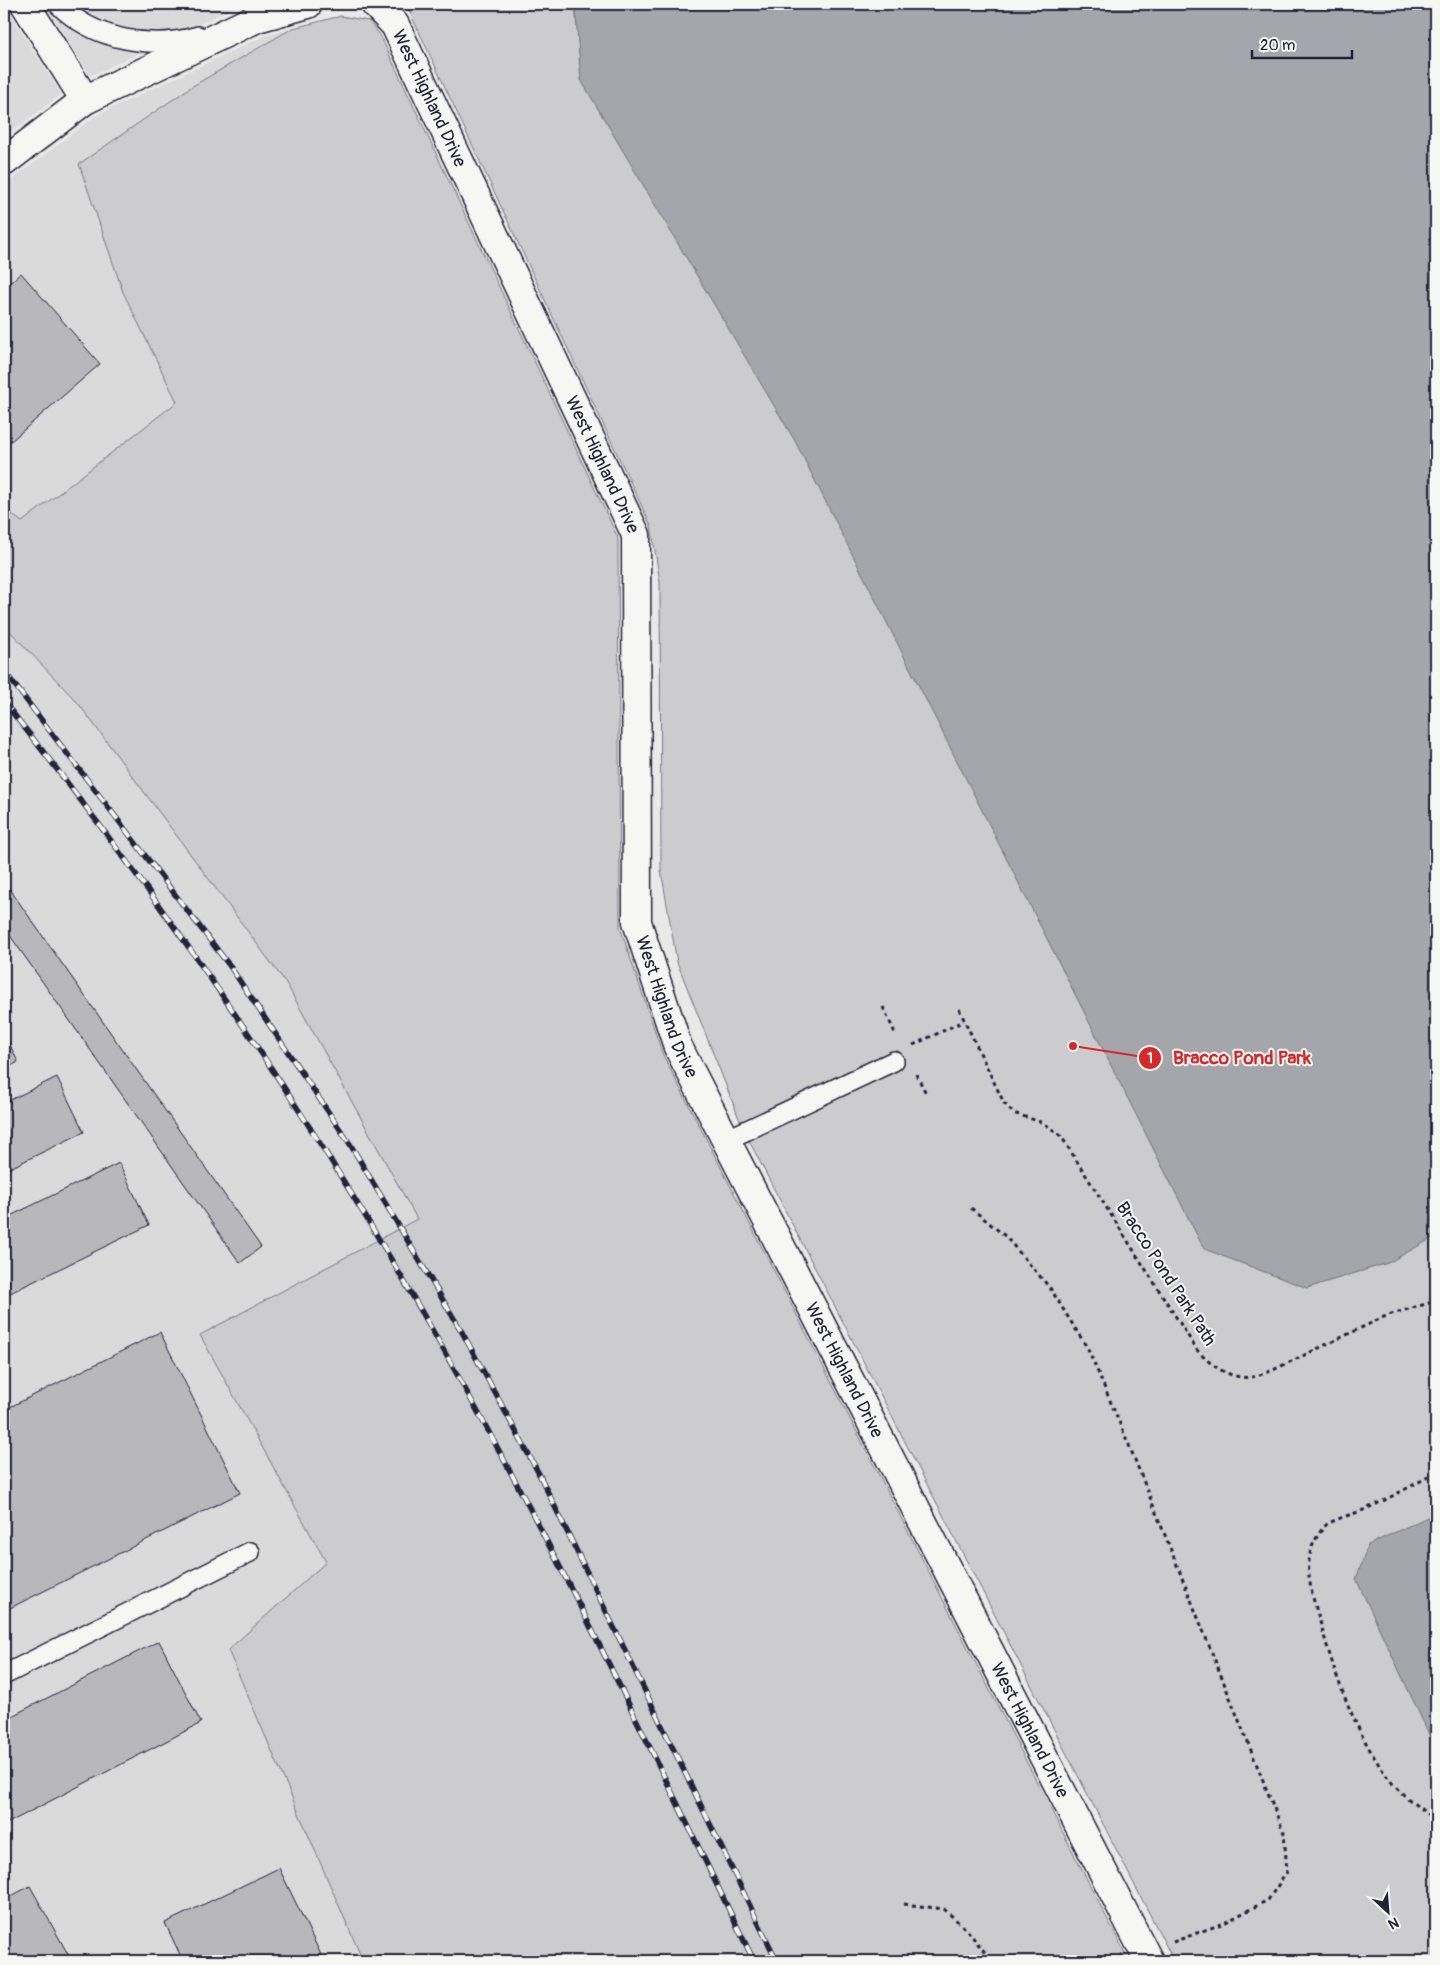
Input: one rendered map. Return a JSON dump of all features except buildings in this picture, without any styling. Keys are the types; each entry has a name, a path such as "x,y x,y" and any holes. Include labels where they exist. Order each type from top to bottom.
{"street":[{"path":"25,4 85,100"},
{"path":"4,162 85,100 257,18 308,4"},
{"name":"West Highland Drive","path":"375,4 395,25 636,535 637,922 678,1048 1146,1957"}],"lane":[{"path":"58,4 95,31 134,41 179,42 257,18"},
{"path":"726,1140 894,1061"},
{"path":"4,1675 250,1552"}],"path":[{"name":"Bracco Pond Park Path","path":"960,1009 1004,1103 1013,1113 1044,1123 1061,1136 1197,1350 1220,1370 1235,1376 1251,1377 1271,1371 1388,1314 1436,1301"},
{"path":"912,1045 964,1021"},
{"path":"971,1208 1005,1236 1050,1288 1088,1349 1284,1833 1287,1872 1268,1900 1224,1923 1146,1957"},
{"path":"1436,1473 1362,1510 1339,1518 1325,1526 1316,1538 1311,1553 1309,1571 1312,1592 1334,1672 1374,1758 1390,1780 1406,1797 1436,1821"},
{"path":"904,1904 944,1909 966,1929 992,1961"}],"shaded area":[{"path":"4,4 61,94 4,138"},
{"path":"45,4 241,4 90,76"},
{"path":"406,4 1436,4 1436,1961 1174,1961 744,1131 677,962 661,870 660,582 651,526"},
{"path":"575,4 1436,4 1436,1236 1388,1263 1307,1288 1204,1249 795,441 581,80"},
{"path":"341,16 369,21 380,35 618,538 620,927 663,1055 1129,1961 363,1961 228,1650 326,1562 200,1335 417,1219 286,983 78,703 4,625 4,508 22,522 177,402 123,292 79,164 191,87 293,28"},
{"path":"293,28 191,87 79,164 123,292 177,402 22,522 4,508 4,186 95,116 264,36"},
{"path":"4,625 78,703 286,983 418,1219 200,1335 326,1563 228,1650 363,1961 4,1961"},
{"path":"1436,1513 1436,1749 1356,1579 1368,1545"}],"railway":[{"path":"4,671 229,965 350,1144 462,1332 538,1472 777,1961"},
{"path":"4,702 68,784 192,952 309,1125 364,1214 468,1394 543,1534 615,1676 754,1961"}],"place":[{"name":"Bracco Pond Park","path":"1073,1046"}]}
